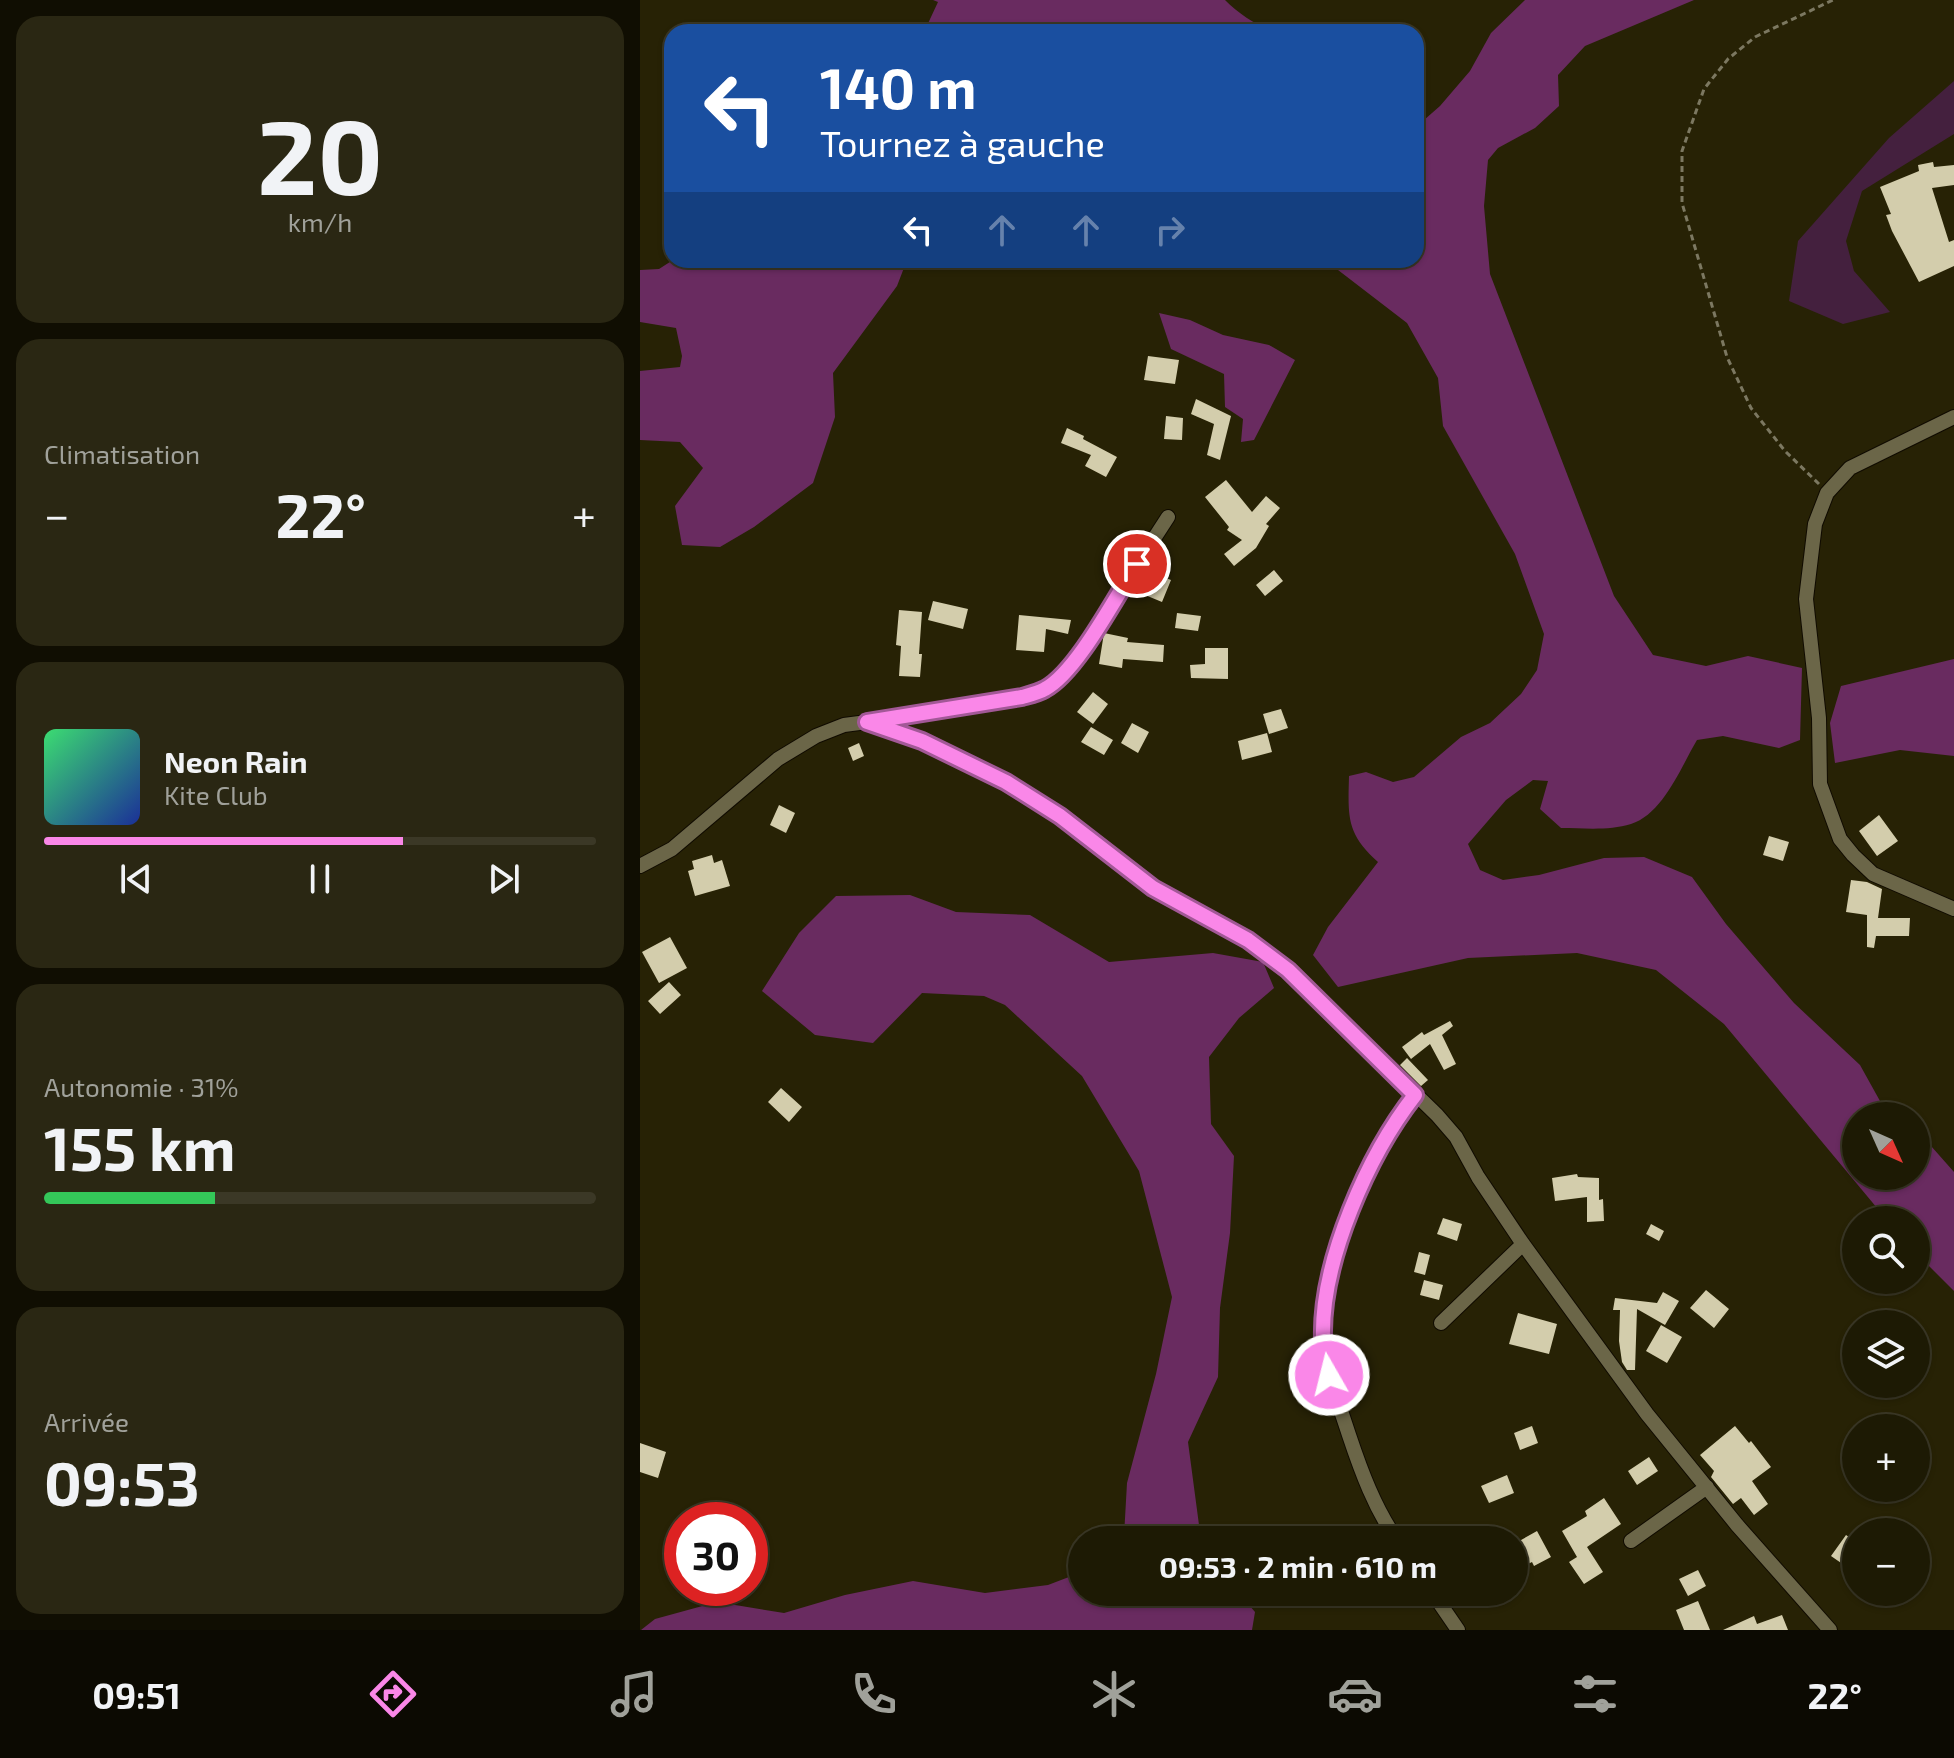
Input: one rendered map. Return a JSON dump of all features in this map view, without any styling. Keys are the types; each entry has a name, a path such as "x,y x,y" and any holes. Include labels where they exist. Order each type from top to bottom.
{"street":[{"path":"1954,417 1850,468 1827,493 1815,524 1806,599 1819,718 1820,784 1840,839 1873,874 1954,909"},
{"path":"640,866 655,860 693,833 778,759 816,736 844,725 1022,697 1045,689 1063,675 1076,659 1168,517"},
{"path":"867,722 922,741 1006,782 1060,816 1153,888 1248,940 1288,970 1456,1137 1478,1177 1523,1244 1647,1414 1830,1630"},
{"path":"1390,1526 1358,1461 1329,1375 1323,1339 1333,1263 1350,1214 1393,1123 1415,1095"},
{"path":"1441,1323 1523,1244"},
{"path":"1631,1541 1707,1487"},
{"path":"1442,1606 1458,1630"}],"path":[{"path":"1827,493 1785,451 1751,408 1727,357 1682,203 1682,151 1704,89 1728,59 1755,37 1833,0"}],"shaded area":[{"path":"933,0 1225,0 1258,24 928,24 938,2"},
{"path":"1525,0 1694,0 1585,46 1558,75 1559,106 1535,128 1498,148 1488,160 1484,206 1490,274 1614,596 1653,655 1706,666 1748,656 1802,668 1800,740 1779,748 1723,736 1697,740 1670,788 1653,810 1642,819 1614,828 1561,828 1540,809 1548,781 1533,780 1506,800 1468,844 1480,870 1503,880 1539,875 1604,858 1644,857 1692,877 1726,924 1794,1003 1860,1065 1881,1102 1842,1102 1842,1166 1724,1024 1656,970 1577,953 1468,958 1338,987 1313,955 1328,927 1378,862 1354,833 1349,813 1349,776 1366,772 1393,782 1414,777 1461,737 1490,723 1521,694 1537,670 1544,634 1515,554 1443,426 1438,378 1407,323 1335,268 1424,268 1424,120 1470,71 1491,33"},
{"path":"1954,81 1954,134 1862,191 1846,241 1854,271 1890,312 1843,324 1789,301 1798,241 1889,138"},
{"path":"664,266 904,268 897,286 833,373 835,417 813,483 754,527 720,547 682,545 675,506 703,468 680,442 640,440 640,371 680,367 682,356 676,328 640,322 640,270"},
{"path":"1159,313 1190,320 1223,335 1269,345 1295,360 1254,440 1241,442 1243,419 1225,407 1224,374 1171,349"},
{"path":"1954,659 1954,756 1900,750 1835,763 1830,723 1841,686"},
{"path":"910,895 956,912 1030,915 1109,962 1213,953 1263,962 1274,988 1239,1018 1209,1057 1211,1124 1234,1156 1230,1233 1220,1308 1218,1377 1188,1442 1199,1526 1125,1526 1127,1483 1156,1374 1172,1297 1139,1171 1082,1076 1005,1005 984,996 922,993 873,1043 815,1035 762,991 799,933 836,896"},
{"path":"1930,1145 1954,1172 1954,1291 1930,1267 1930,1206 1875,1206 1862,1190 1930,1190"},
{"path":"1068,1577 1068,1606 1250,1606 1255,1612 1252,1630 641,1630 655,1619 702,1606 741,1606 784,1613 845,1595 913,1581 985,1593 1048,1585"}],"building":[{"path":"1933,162 1934,167 1954,165 1954,185 1932,188 1949,242 1954,240 1954,266 1919,282 1892,231 1886,215 1891,214 1880,187 1919,171 1918,165"},
{"path":"1148,356 1179,360 1175,384 1144,380"},
{"path":"1196,399 1231,416 1220,460 1207,455 1214,424 1191,414"},
{"path":"1166,416 1183,418 1182,440 1164,439"},
{"path":"1067,428 1117,457 1106,477 1085,466 1091,455 1061,443"},
{"path":"1226,480 1252,512 1266,496 1280,508 1266,524 1269,526 1256,548 1234,566 1224,554 1242,540 1227,530 1229,527 1205,497"},
{"path":"1146,570 1171,580 1162,602 1133,590"},
{"path":"1274,570 1283,581 1265,596 1256,585"},
{"path":"933,601 968,609 963,629 928,620"},
{"path":"899,610 922,612 920,677 899,676 901,646 896,645"},
{"path":"1177,613 1201,616 1198,631 1175,628"},
{"path":"1019,615 1071,620 1068,634 1046,629 1044,652 1016,650"},
{"path":"1104,633 1128,638 1127,642 1164,645 1163,662 1123,659 1122,668 1099,664"},
{"path":"1205,648 1228,648 1228,679 1191,678 1190,665 1205,664"},
{"path":"1093,692 1108,704 1093,724 1077,712"},
{"path":"1281,709 1288,728 1269,734 1263,714"},
{"path":"1132,723 1149,732 1138,753 1121,743"},
{"path":"1091,727 1113,740 1104,755 1081,742"},
{"path":"1267,733 1272,752 1242,760 1238,741"},
{"path":"859,743 864,756 853,761 848,748"},
{"path":"779,805 795,813 786,833 770,825"},
{"path":"1879,815 1898,841 1877,856 1859,831"},
{"path":"1769,836 1789,842 1783,861 1763,855"},
{"path":"712,855 714,863 722,860 730,886 695,896 688,871 694,869 692,861"},
{"path":"1851,880 1867,882 1882,889 1878,918 1910,918 1909,936 1876,936 1874,948 1867,947 1867,915 1846,912"},
{"path":"670,937 687,968 659,983 642,952"},
{"path":"669,982 681,995 660,1014 648,1001"},
{"path":"1450,1021 1453,1026 1442,1035 1456,1064 1444,1070 1430,1044 1411,1059 1402,1047 1422,1032 1424,1035"},
{"path":"1407,1058 1428,1080 1421,1086 1400,1065"},
{"path":"781,1088 802,1107 789,1122 768,1102"},
{"path":"1577,1174 1578,1177 1599,1178 1599,1200 1603,1199 1604,1221 1587,1222 1587,1197 1555,1201 1552,1178"},
{"path":"1443,1218 1462,1224 1457,1241 1437,1234"},
{"path":"1651,1224 1664,1231 1659,1241 1646,1234"},
{"path":"1419,1252 1430,1255 1425,1275 1414,1272"},
{"path":"1424,1280 1443,1285 1439,1300 1420,1295"},
{"path":"1706,1290 1729,1309 1714,1328 1690,1308"},
{"path":"1663,1292 1679,1301 1665,1325 1637,1309 1635,1370 1627,1370 1622,1362 1619,1341 1620,1310 1613,1310 1615,1298 1657,1303"},
{"path":"1518,1313 1557,1324 1549,1354 1509,1344"},
{"path":"1661,1325 1682,1337 1667,1363 1646,1351"},
{"path":"1532,1426 1538,1443 1520,1450 1514,1433"},
{"path":"1735,1426 1771,1467 1752,1481 1768,1504 1754,1515 1741,1498 1733,1504 1711,1477 1714,1471 1700,1455"},
{"path":"640,1443 666,1452 658,1478 640,1472"},
{"path":"1649,1457 1658,1471 1637,1485 1628,1471"},
{"path":"1507,1475 1514,1493 1489,1503 1481,1486"},
{"path":"1604,1498 1621,1524 1587,1547 1603,1572 1584,1584 1569,1562 1577,1557 1562,1531 1587,1516 1585,1511"},
{"path":"1537,1531 1551,1557 1534,1566 1532,1562 1528,1564 1528,1536"},
{"path":"1842,1541 1842,1564 1831,1556"},
{"path":"1698,1570 1706,1586 1688,1596 1679,1579"},
{"path":"1698,1601 1710,1630 1684,1630 1676,1610"},
{"path":"1782,1615 1788,1630 1723,1630 1754,1616 1757,1624"}],"route":[{"path":"1137,564 1076,659 1063,675 1045,689 1022,697 867,722 922,741 1006,782 1060,816 1153,888 1248,940 1288,970 1415,1095 1393,1123 1376,1155 1333,1263 1323,1339 1329,1375"}]}
